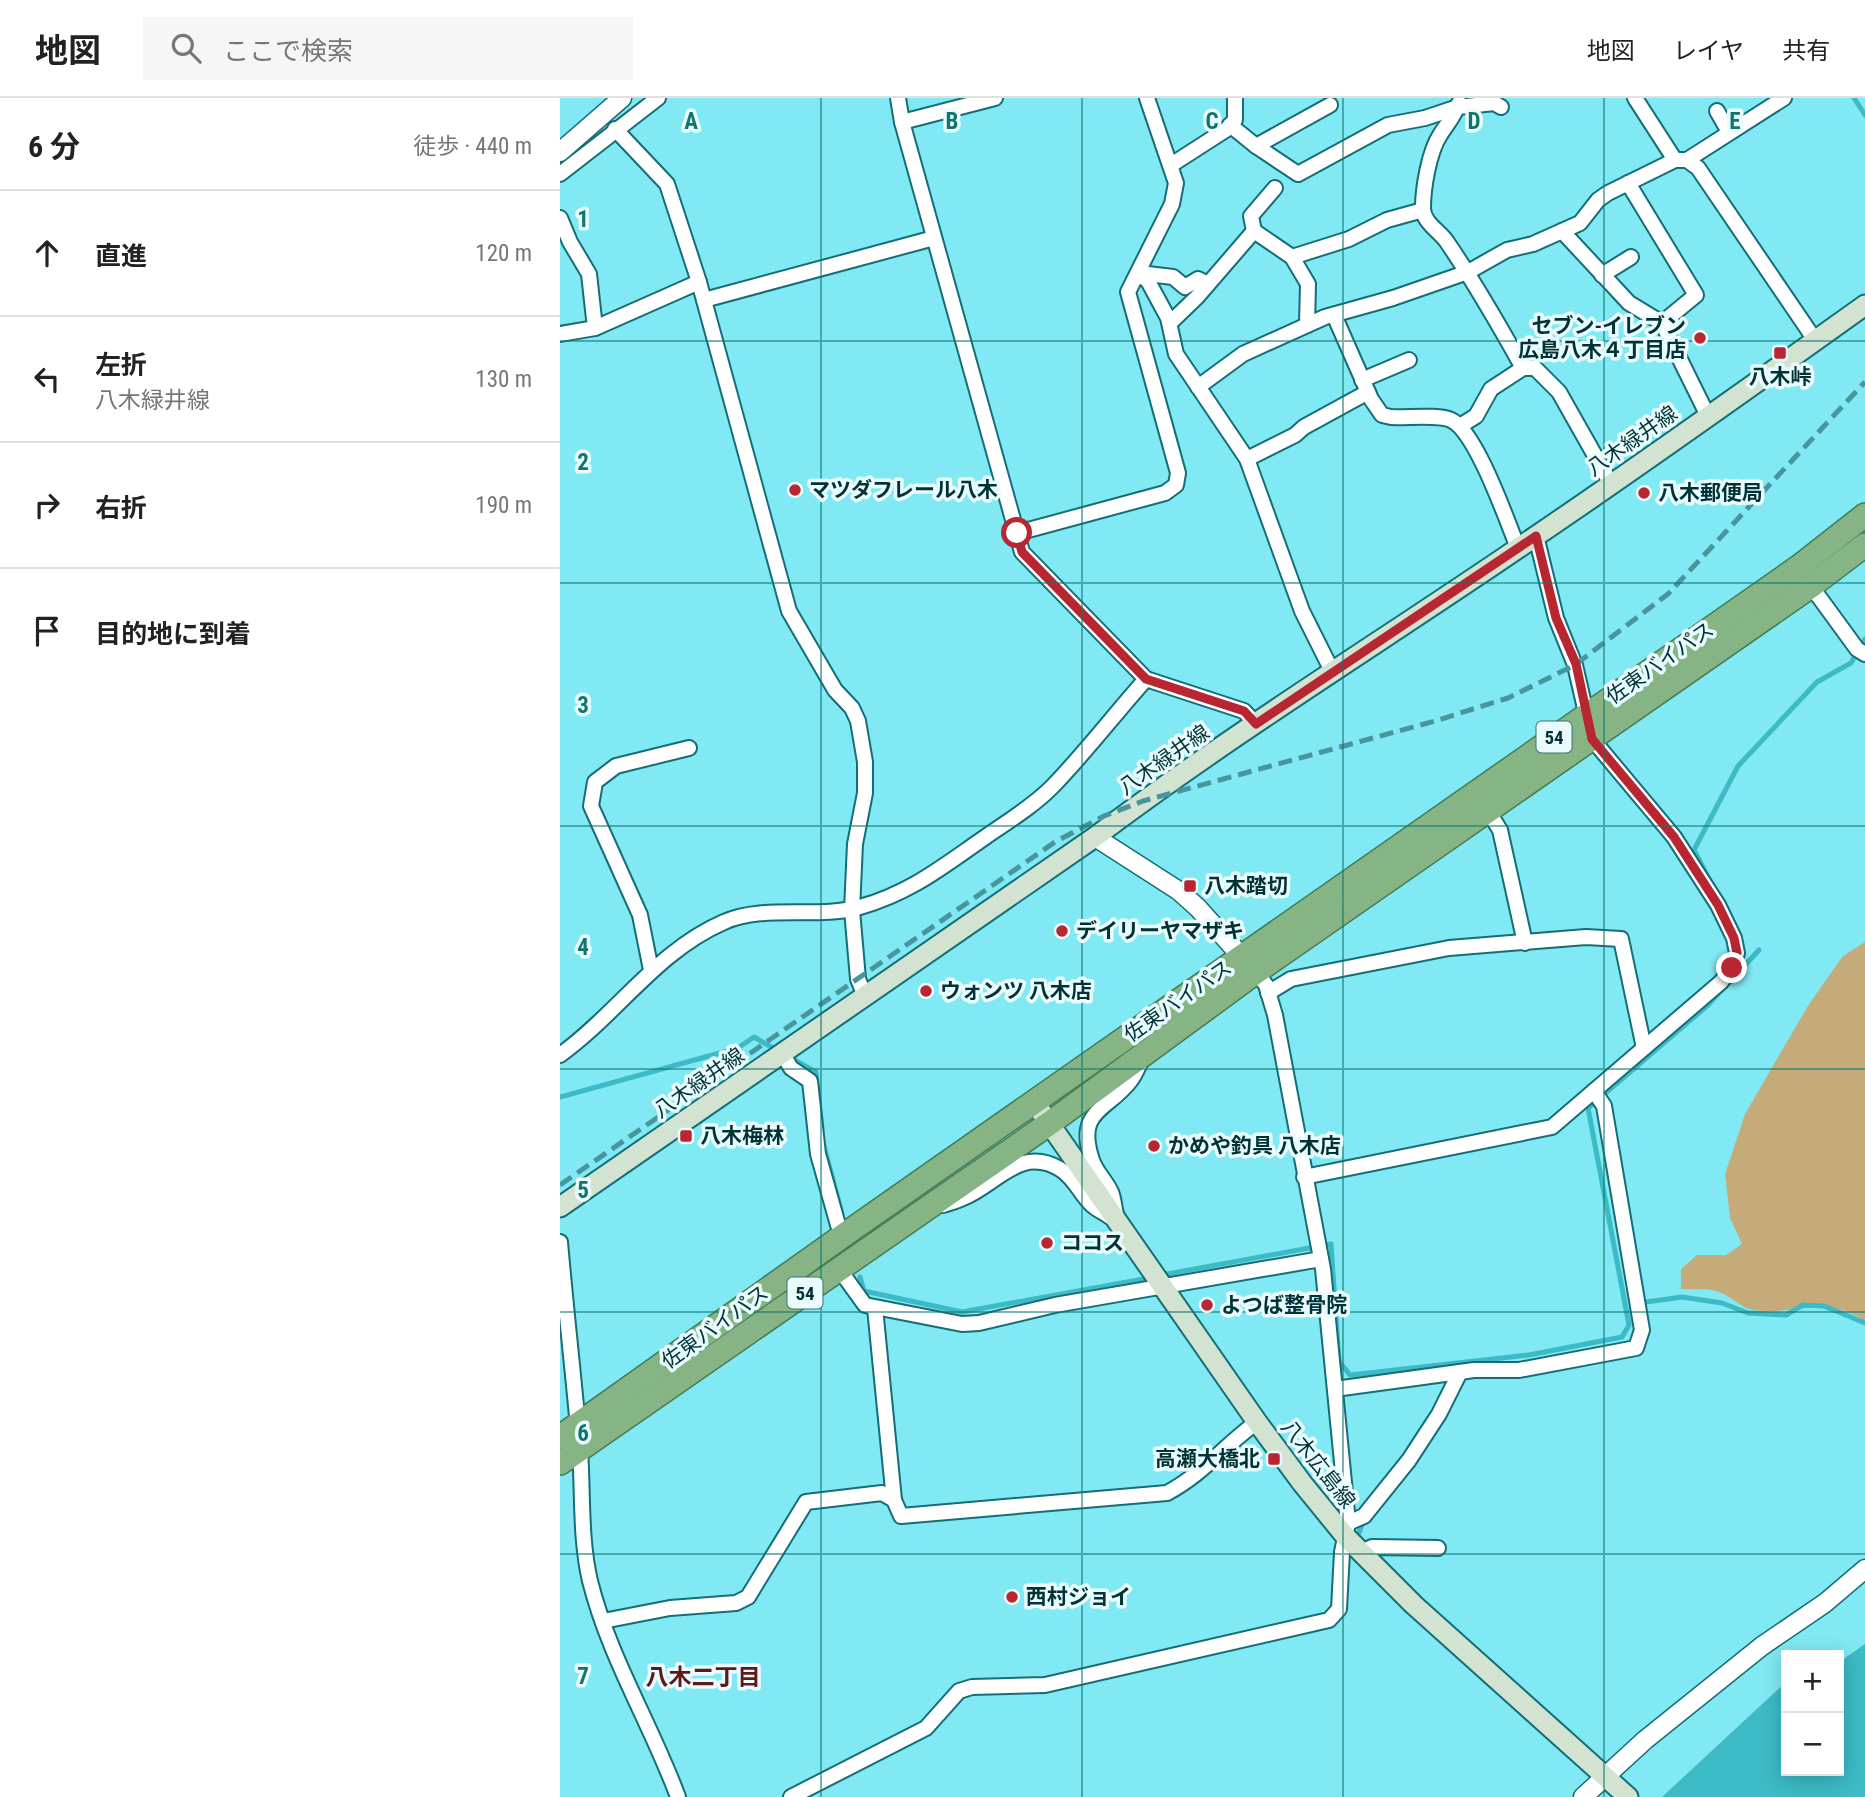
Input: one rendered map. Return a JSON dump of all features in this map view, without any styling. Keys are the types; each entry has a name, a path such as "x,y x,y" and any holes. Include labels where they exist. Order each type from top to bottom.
{"highway":[{"name":"佐東バイパス","path":"572,1437 839,1269 1049,1124 1144,1055 1249,964 1587,713 1800,566 1865,515"},
{"name":"佐東バイパス","path":"560,1462 572,1437 844,1235 1035,1103 1488,811 1811,586 1865,545"}],"main road":[{"name":"八木緑井線","path":"560,1207 1332,671 1536,536 1865,305"},
{"name":"八木広島線","path":"1035,1103 1161,1286 1302,1483 1347,1530 1361,1552 1414,1605 1627,1796"}],"street":[{"path":"560,152 622,98"},
{"path":"560,174 658,98"},
{"path":"898,98 902,122 1022,552 1146,679 1244,711 1256,724"},
{"path":"902,122 995,98"},
{"path":"1017,533 1165,494 1176,485 1178,473 1128,292 1172,204 1176,183 1147,98"},
{"path":"1171,164 1235,120 1235,98"},
{"path":"1635,98 1681,160 1698,168 1815,340"},
{"path":"1198,387 1243,354 1307,325 1468,272 1507,250 1534,244 1580,223 1598,200 1608,193 1681,160 1784,98"},
{"path":"1230,125 1298,174 1388,125 1460,103 1494,103 1501,107"},
{"path":"1460,103 1438,137 1430,158 1423,210 1426,220 1443,236 1468,272 1523,368"},
{"path":"1256,146 1330,105"},
{"path":"1717,111 1729,132"},
{"path":"615,129 667,184 699,282 789,611 835,690 852,708 858,721 865,762 865,793 855,844 852,910 858,979 865,996"},
{"path":"1628,183 1696,295 1662,323"},
{"path":"1275,188 1251,216 1254,231 1292,257 1308,284 1307,325"},
{"path":"1292,257 1349,239 1387,220 1423,210"},
{"path":"560,218 570,242 589,274 595,328"},
{"path":"1170,323 1254,231"},
{"path":"1562,231 1629,303 1662,323 1708,415"},
{"path":"704,300 934,238"},
{"path":"1602,275 1631,257"},
{"path":"1138,273 1173,277 1185,287 1198,279 1208,284"},
{"path":"1138,273 1148,281 1170,323 1176,354 1247,459 1302,611 1332,671"},
{"path":"560,334 595,328 699,282"},
{"path":"1334,315 1365,386 1382,415 1448,418 1461,426 1487,473 1518,548"},
{"path":"1247,459 1295,435 1365,386 1409,360"},
{"path":"1461,426 1476,416 1491,389 1523,368 1535,369 1559,392 1611,484"},
{"path":"1304,1177 1552,1127 1721,982 1732,968 1737,953 1734,938 1718,905 1674,837 1592,739 1576,664 1556,618 1536,536"},
{"path":"1811,586 1857,649 1865,654"},
{"path":"560,1055 582,1039 651,970 727,920 754,915 852,910 885,901 914,887 1025,810 1051,788 1146,679"},
{"path":"651,970 640,915 591,806 595,782 617,766 689,748"},
{"path":"1488,811 1500,830 1525,943"},
{"path":"791,1797 926,1728 959,1691 972,1687 1045,1685 1329,1620 1339,1609 1342,1552 1347,1530 1321,1259 1275,1015 1266,985 1198,908 1178,891 1095,837"},
{"path":"1268,993 1291,979 1449,948 1586,937 1621,939 1644,1048"},
{"path":"782,1054 792,1068 810,1081 818,1154 838,1225 844,1235"},
{"path":"1117,1222 1111,1193 1093,1163 1088,1146 1088,1128 1091,1118 1101,1107 1131,1081 1144,1055"},
{"path":"1335,1390 1461,1372 1519,1370 1636,1348 1642,1330 1604,1107 1594,1091"},
{"path":"925,1210 965,1198 1013,1167 1028,1162 1044,1162 1072,1178 1092,1205 1117,1222"},
{"path":"560,1242 572,1437 590,1580 603,1622 644,1721 664,1759 678,1797"},
{"path":"839,1269 865,1305 962,1324 979,1323 1055,1305 1321,1259"},
{"path":"875,1308 894,1500 901,1516 1167,1493 1189,1481 1257,1422"},
{"path":"1347,1530 1364,1516 1409,1460 1439,1414 1461,1372"},
{"path":"603,1622 670,1608 736,1603 748,1597 806,1502 882,1493 894,1500"},
{"path":"1361,1552 1372,1547 1438,1548"},
{"path":"1583,1797 1605,1775 1762,1646 1825,1602 1865,1569"}],"shaded area":[{"path":"1865,942 1865,1321 1850,1313 1823,1307 1753,1310 1719,1292 1681,1289 1681,1269 1697,1255 1726,1255 1742,1244 1730,1218 1725,1174 1745,1114 1809,1004 1843,956"}],"water":[{"path":"1865,1644 1865,1797 1662,1797 1781,1687 1781,1776 1844,1776 1844,1659"}],"waterway":[{"path":"1854,98 1865,115"},
{"path":"1710,881 1694,850 1738,766 1817,682 1851,663 1865,639"},
{"path":"1162,1275 1331,1244 1339,1361 1350,1375 1529,1355 1622,1337 1629,1325 1588,1108 1707,1006 1759,950"},
{"path":"560,1097 738,1048 754,1037 778,1051"},
{"path":"789,1057 816,1072 822,1129"},
{"path":"824,1146 842,1214"},
{"path":"860,1277 864,1291 962,1312 1149,1278"},
{"path":"1639,1303 1682,1297 1722,1303 1748,1313 1786,1315 1803,1305 1824,1306 1865,1323"},
{"path":"1356,1540 1364,1520"}],"railway":[{"path":"560,1185 1055,842 1104,816 1143,801 1435,721 1508,698 1575,665 1668,594 1865,382"}],"place":[{"name":"セブン‐イレブン 広島八木４丁目店","path":"1700,338"},
{"name":"八木峠","path":"1780,353"},
{"name":"マツダフレール八木","path":"795,490"},
{"name":"八木郵便局","path":"1644,493"},
{"name":"八木踏切","path":"1190,886"},
{"name":"デイリーヤマザキ","path":"1062,931"},
{"name":"ウォンツ 八木店","path":"926,991"},
{"name":"八木梅林","path":"686,1136"},
{"name":"かめや釣具 八木店","path":"1154,1146"},
{"name":"ココス","path":"1047,1243"},
{"name":"よつば整骨院","path":"1207,1305"},
{"name":"高瀬大橋北","path":"1274,1459"},
{"name":"西村ジョイ","path":"1012,1597"}],"district":[{"name":"八木二丁目","path":"703,1677"}],"route":[{"path":"1017,533 1022,552 1146,679 1244,711 1256,724 1536,536 1556,618 1576,664 1592,739 1674,837 1718,905 1734,938 1737,953 1732,968"}]}
